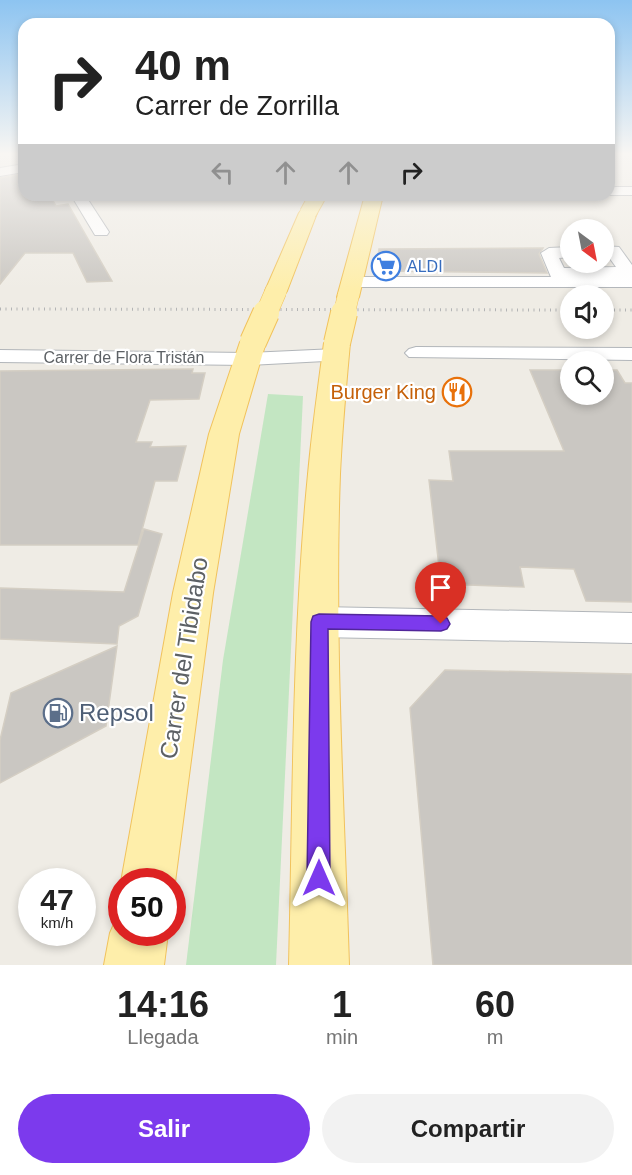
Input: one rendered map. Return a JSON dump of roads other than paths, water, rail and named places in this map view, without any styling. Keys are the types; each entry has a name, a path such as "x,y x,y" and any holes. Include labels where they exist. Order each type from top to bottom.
{"main road":[{"path":"319,965 319,622 329,405 336,349 370,201"},
{"name":"Carrer del Tibidabo","path":"149,868 193,593 224,434 250,351 313,204"},
{"path":"134,965 137,946"}],"street":[{"path":"82,201 100,231"},
{"path":"560,252 549,253 557,273 560,273"},
{"path":"614,252 628,272 614,272"},
{"path":"350,289 632,282"},
{"name":"Carrer de Flora Tristán","path":"0,356 336,349"},
{"path":"416,353 632,354"},
{"path":"319,622 632,628"}],"railway":[{"path":"0,309 560,310"},
{"path":"614,310 632,310"}],"place":[{"name":"ALDI","path":"386,266"},
{"name":"Burger King","path":"457,392"},
{"name":"Repsol","path":"58,713"}]}
